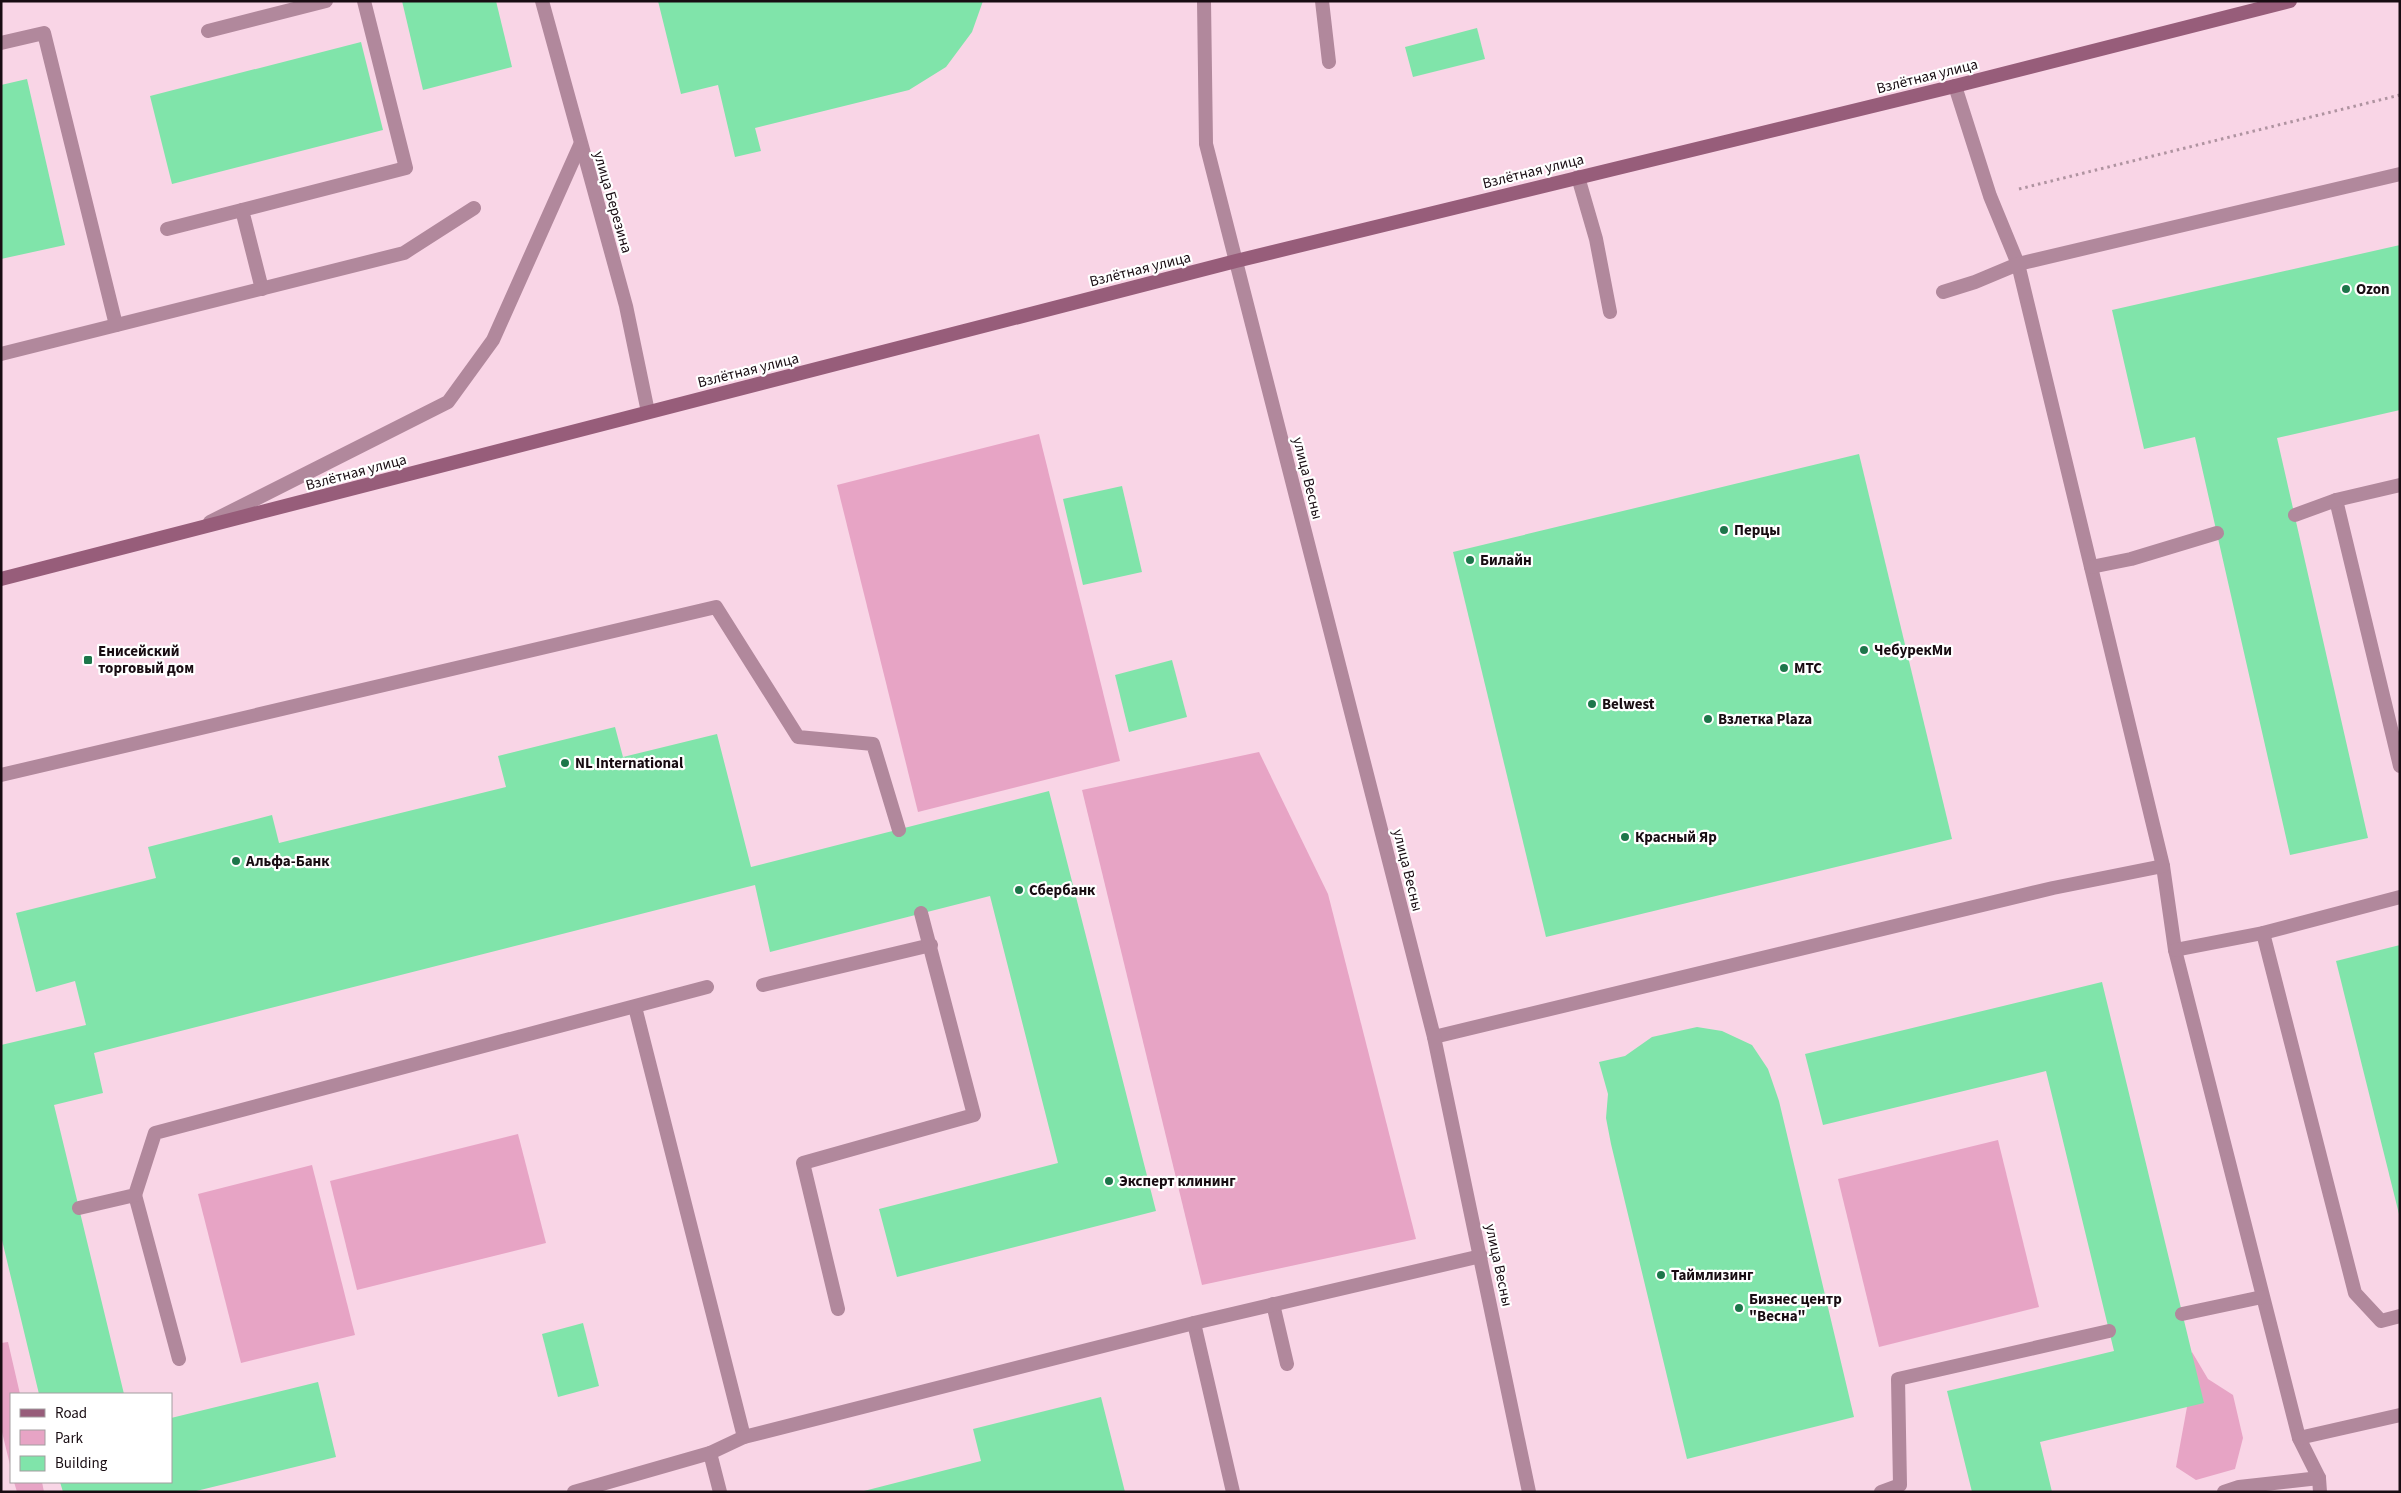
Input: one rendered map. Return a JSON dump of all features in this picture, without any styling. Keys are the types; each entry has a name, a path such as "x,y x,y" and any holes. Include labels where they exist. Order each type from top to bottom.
{"main road":[{"name":"Взлётная улица","path":"1,579 191,532 1236,261 1955,86 2290,1"}],"street":[{"path":"208,31 326,1"},
{"path":"167,229 406,168 364,1"},
{"name":"улица Березина","path":"542,1 580,146 626,306 648,412"},
{"name":"улица Весны","path":"1204,1 1206,144 1434,1037 1529,1492"},
{"path":"1322,1 1330,62"},
{"path":"1,43 44,33 116,325"},
{"path":"1955,86 1990,196 2018,264 2163,866 2174,950 2299,1438 2320,1485 2239,1487 2224,1492"},
{"path":"191,532 448,402 493,340 580,146"},
{"path":"1943,292 1975,282 2018,264 2400,174"},
{"path":"1578,177 1596,239 1610,312"},
{"path":"1,354 404,253 474,208"},
{"path":"242,210 262,289"},
{"path":"2294,515 2336,500 2400,485"},
{"path":"2336,500 2400,766"},
{"path":"2091,567 2131,559 2217,533"},
{"path":"1,775 716,607 798,737 873,744 899,830"},
{"path":"1434,1037 2044,891 2163,866"},
{"path":"2174,950 2262,933 2400,897"},
{"path":"838,1308 803,1162 974,1115 931,945 921,913"},
{"path":"2262,933 2355,1293 2381,1321 2400,1316"},
{"path":"763,985 931,945"},
{"path":"179,1359 135,1195 155,1133 707,987"},
{"path":"635,1006 744,1437"},
{"path":"79,1208 135,1195"},
{"path":"574,1492 710,1453 744,1437 1194,1323 1481,1256"},
{"path":"2182,1314 2262,1297"},
{"path":"1274,1304 1287,1364"},
{"path":"1194,1323 1233,1492"},
{"path":"1881,1492 1900,1486 1898,1379 2109,1331"},
{"path":"2299,1438 2400,1415"},
{"path":"710,1453 720,1492"}],"path":[{"path":"1990,196 2400,95"}],"green space":[{"path":"1039,434 1120,761 918,812 837,485"},
{"path":"1259,752 1328,894 1416,1239 1202,1285 1082,790"},
{"path":"518,1134 546,1243 357,1290 330,1181"},
{"path":"1998,1140 2039,1307 1879,1347 1838,1179"},
{"path":"312,1165 355,1335 241,1363 198,1194"},
{"path":"8,1342 20,1393 10,1393 10,1465 1,1428 1,1343"},
{"path":"2192,1352 2208,1379 2233,1395 2243,1438 2235,1469 2196,1480 2176,1467 2187,1407"},
{"path":"14,1483 42,1483 44,1492 17,1492"}],"building":[{"path":"402,1 496,1 512,67 423,90"},
{"path":"658,1 983,1 972,32 946,67 909,90 755,128 761,151 735,157 718,85 681,94"},
{"path":"1477,28 1485,59 1413,77 1405,47"},
{"path":"361,42 383,130 172,184 150,96"},
{"path":"27,79 65,245 1,259 1,85"},
{"path":"2400,245 2400,410 2277,438 2368,838 2290,855 2195,437 2144,449 2112,310"},
{"name":"Взлетка Plaza","path":"1859,454 1952,839 1546,937 1453,552"},
{"path":"1122,486 1142,572 1083,585 1063,499"},
{"path":"1172,660 1187,717 1129,732 1115,675"},
{"path":"615,727 623,757 717,734 751,867 1049,791 1156,1211 897,1277 879,1209 1058,1163 990,896 770,952 755,885 94,1053 103,1093 54,1105 124,1393 39,1393 1,1236 1,1045 86,1025 75,981 36,992 16,913 156,878 148,847 272,815 279,843 506,787 498,756"},
{"path":"2400,945 2400,1214 2399,1214 2336,961"},
{"path":"2102,982 2204,1403 2040,1442 2052,1492 1972,1492 1947,1391 2114,1351 2046,1071 1823,1125 1805,1054"},
{"name":"Бизнес центр \"Весна\"","path":"1697,1027 1722,1031 1752,1045 1768,1069 1779,1101 1854,1417 1687,1459 1611,1144 1606,1118 1608,1094 1599,1062 1625,1056 1652,1037"},
{"path":"583,1323 599,1386 558,1397 542,1334"},
{"path":"318,1382 336,1457 192,1492 63,1492 60,1483 172,1483 172,1418"},
{"path":"1101,1397 1125,1492 860,1492 981,1461 973,1429"}],"place":[{"name":"Ozon","path":"2346,289"},
{"name":"Перцы","path":"1724,530"},
{"name":"Билайн","path":"1470,560"},
{"name":"ЧебурекМи","path":"1864,650"},
{"name":"Енисейский торговый дом","path":"88,660"},
{"name":"МТС","path":"1784,668"},
{"name":"Belwest","path":"1592,704"},
{"name":"Взлетка Plaza","path":"1708,719"},
{"name":"NL International","path":"565,763"},
{"name":"Красный Яр","path":"1625,837"},
{"name":"Альфа-Банк","path":"236,861"},
{"name":"Сбербанк","path":"1019,890"},
{"name":"Эксперт клининг","path":"1109,1181"},
{"name":"Таймлизинг","path":"1661,1275"},
{"name":"Бизнес центр \"Весна\"","path":"1739,1308"}]}
